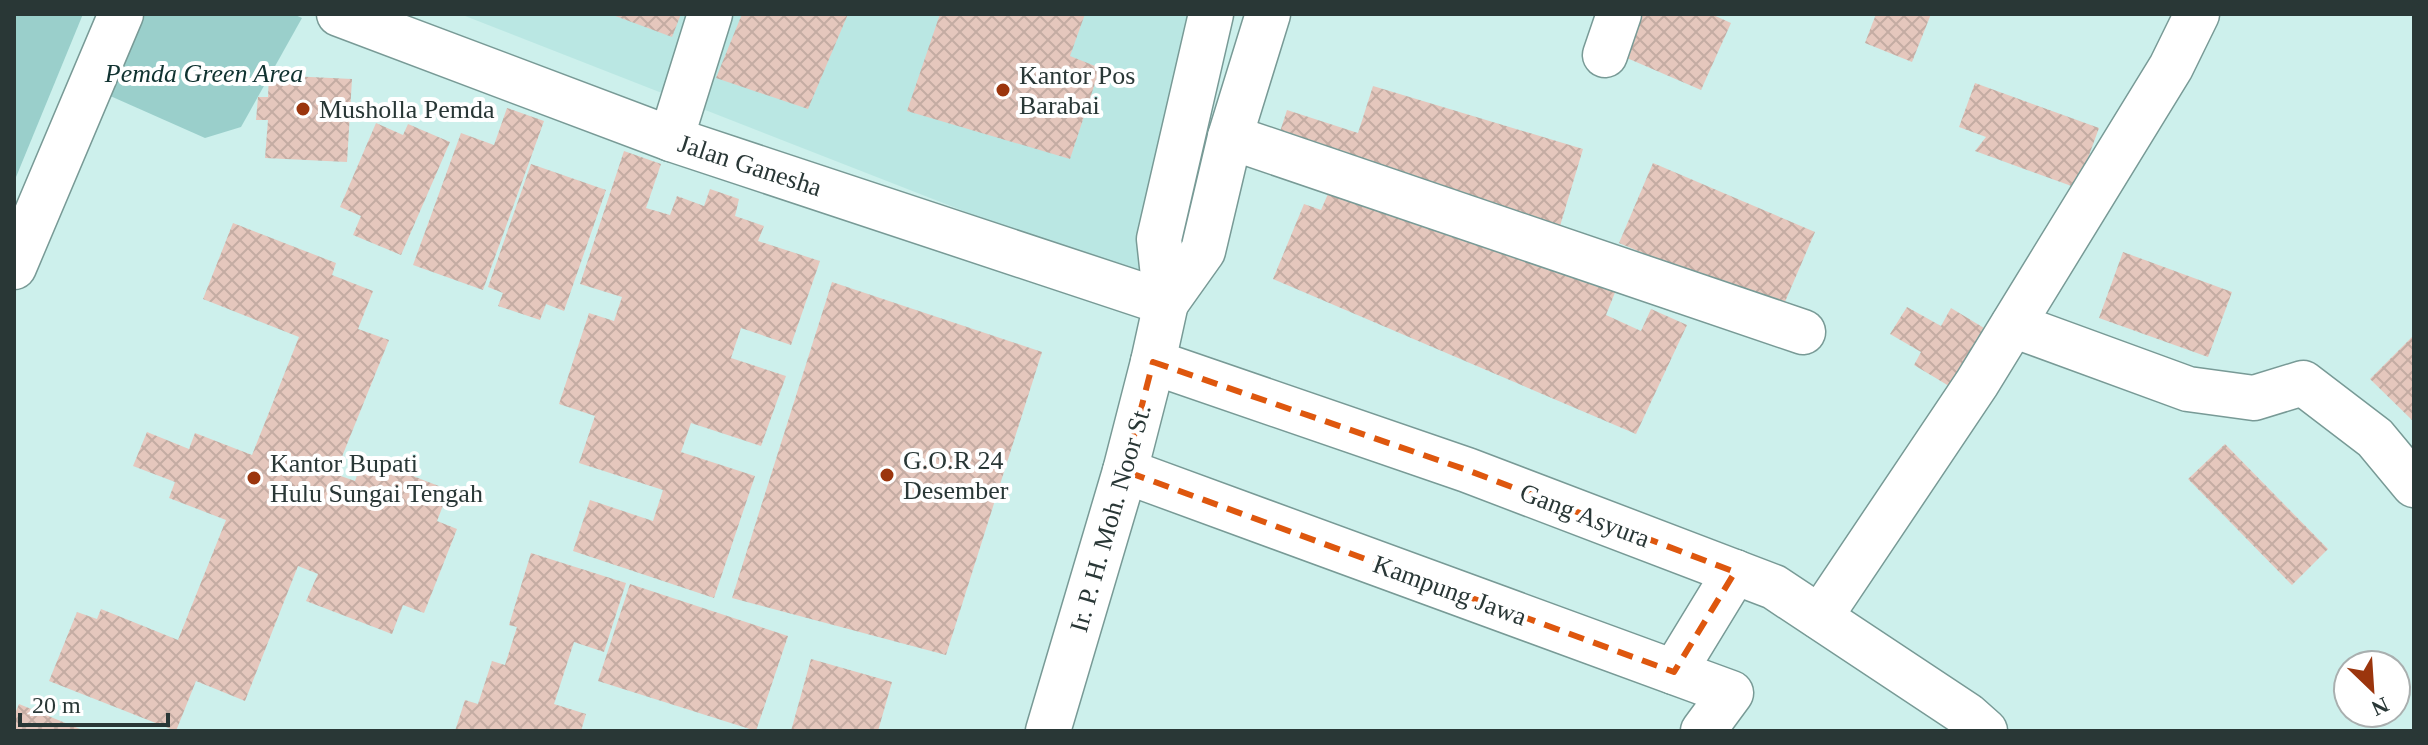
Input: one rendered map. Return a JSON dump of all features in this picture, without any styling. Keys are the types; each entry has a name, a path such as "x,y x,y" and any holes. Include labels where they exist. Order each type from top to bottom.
{"street":[{"path":"14,267 121,14"},
{"name":"Jalan Ganesha","path":"339,14 671,139 1166,303"},
{"path":"671,139 710,14"},
{"name":"Ir. P. H. Moh. Noor St.","path":"1048,731 1125,471 1153,362 1166,303 1159,239 1211,14"},
{"name":"Ir. P. H. Moh. Noor St.","path":"1166,303 1203,251 1230,137 1268,14"},
{"path":"1605,55 1619,14"},
{"path":"1820,617 1977,383 2171,67 2197,14"},
{"path":"1230,137 1803,332"},
{"path":"2013,325 2188,389 2254,398 2303,383 2375,438 2414,485"},
{"name":"Gang Asyura","path":"1153,362 1467,470 1774,587 1967,715 1985,731"},
{"name":"Kampung Jawa","path":"1125,471 1731,693 1703,731"},
{"path":"1674,672 1735,572"}],"highlighted area":[{"path":"1153,362 1467,470 1735,572 1674,672 1125,471"}],"shaded area":[{"path":"460,14 1192,14 1140,280"}],"green space":[{"path":"14,14 83,14 14,182"},
{"name":"Pemda Green Area","path":"131,14 293,14 302,18 241,127 205,138 99,91"}],"building":[{"path":"610,14 681,14 672,37"},
{"path":"742,14 848,14 808,109 716,78"},
{"name":"Kantor Pos Barabai","path":"940,14 1085,14 1070,56 1100,68 1070,159 907,111"},
{"path":"1629,14 1711,14 1731,23 1701,90 1613,52"},
{"path":"1876,14 1931,14 1912,62 1865,43"},
{"name":"Musholla Pemda","path":"269,75 352,79 347,162 265,158 268,120 256,120 258,97 268,97"},
{"path":"1975,83 2099,128 2077,188 1975,151 1986,137 1959,127"},
{"path":"1373,86 1583,149 1560,226 1277,141 1287,110 1358,133"},
{"path":"507,108 544,121 483,290 413,265 461,133 494,145"},
{"path":"376,123 403,135 408,124 450,142 401,255 353,235 361,216 340,207"},
{"path":"624,151 661,164 646,208 670,215 677,196 704,206 710,189 739,199 735,216 764,226 758,241 820,261 791,345 741,328 731,358 786,376 761,446 691,423 681,452 755,476 714,598 573,551 590,500 653,521 663,490 579,463 595,416 559,404 589,313 614,321 622,297 580,284"},
{"path":"1653,163 1815,232 1781,311 1619,243"},
{"path":"531,164 606,190 564,311 546,304 540,320 498,306 503,293 488,287"},
{"path":"1334,180 1622,275 1606,315 1641,331 1651,309 1687,325 1636,434 1273,279 1304,204 1321,210"},
{"name":"Kantor Bupati Hulu Sungai Tengah","path":"233,223 336,263 332,275 373,291 358,329 389,340 335,474 355,481 364,457 449,490 437,521 457,529 424,613 403,605 392,634 306,601 318,574 298,566 245,701 196,681 176,731 49,681 77,612 97,619 101,609 178,640 226,520 169,498 175,482 133,466 147,432 189,449 195,433 252,455 299,337 203,299"},
{"path":"2123,252 2232,292 2208,357 2099,318"},
{"name":"G.O.R 24 Desember","path":"832,282 1042,352 946,655 732,598"},
{"path":"1907,307 1941,326 1951,308 1994,334 1959,392 1914,365 1921,352 1890,334"},
{"path":"2414,335 2414,422 2370,379"},
{"path":"2225,444 2328,549 2292,585 2188,479"},
{"path":"531,553 626,583 604,652 574,642 554,704 586,714 581,731 455,731 465,700 478,704 492,661 505,665 517,627 509,625"},
{"path":"630,584 788,636 756,731 598,681"},
{"path":"811,659 892,682 878,731 791,731"},
{"path":"19,704 85,731 14,731 14,716"}],"place":[{"name":"Kantor Pos Barabai","path":"1003,90"},
{"name":"Musholla Pemda","path":"303,109"},
{"name":"G.O.R 24 Desember","path":"887,475"},
{"name":"Kantor Bupati Hulu Sungai Tengah","path":"254,478"}]}
